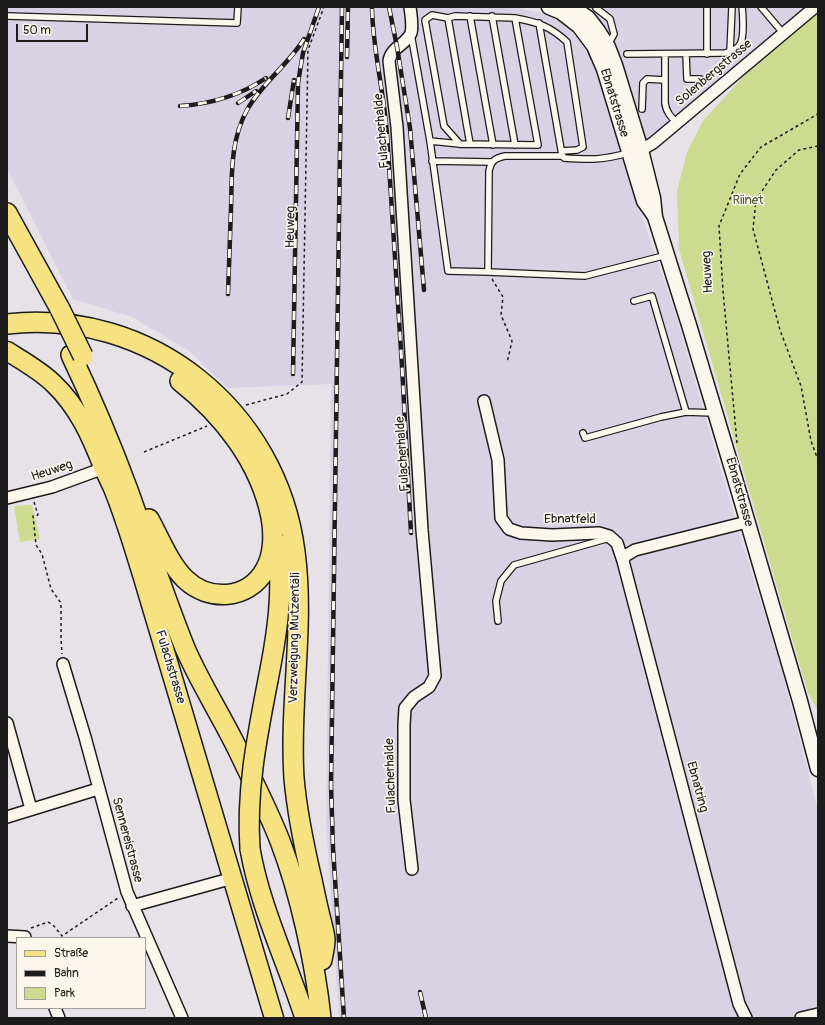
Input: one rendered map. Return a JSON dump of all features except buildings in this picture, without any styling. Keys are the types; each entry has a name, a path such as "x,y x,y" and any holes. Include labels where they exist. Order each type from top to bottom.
{"highway":[{"path":"7,213 120,440 174,592 198,649 272,792 294,841 314,916 330,1018"},
{"path":"7,232 54,309"},
{"name":"Verzweigung Mutzentäli","path":"7,324 34,322 76,325 110,333 155,351 178,364 214,392 237,416 267,461 290,521 296,563 298,621 293,733 294,778 299,823 325,940 322,960"},
{"path":"7,337 46,335 76,338 90,340 128,352 168,372 205,402 237,440 257,476 271,517 272,551 266,570 250,587 234,594 212,594 201,590 184,577 174,563 149,519"},
{"path":"77,355 114,453 167,602 187,650 238,750 280,842 292,878 308,940 313,964 320,1018"},
{"name":"Verzweigung Mutzentäli","path":"271,517 278,546 280,580 278,618 251,782 249,824 250,849 264,902 305,1018"}],"main road":[{"name":"Fulachstrasse","path":"7,351 33,367 54,384 78,412 88,429 112,486 133,546 274,1018"}],"street":[{"path":"410,7 412,27 411,33"},
{"name":"Ebnatstrasse","path":"549,7 561,12 590,15"},
{"name":"Ebnatstrasse","path":"572,7 590,15 608,47 615,65 635,152"},
{"name":"Solenbergstrasse","path":"635,152 653,143 815,7"},
{"name":"Ebnatstrasse","path":"590,15 594,46 653,198 655,217 689,325 800,701 818,769"},
{"name":"Fulacherhalde","path":"411,33 407,39 392,53 389,61 397,127 422,530 435,676 429,687 414,697 405,708 404,800 412,869"},
{"name":"Ebnatfeld","path":"484,401 498,460 501,518 509,529 521,533 552,535 598,533 609,536 617,543"},
{"name":"Heuweg","path":"7,498 52,487 104,468"},
{"path":"623,561 625,556 635,550 747,522"},
{"name":"Ebnatring","path":"617,543 739,1004 746,1018"},
{"name":"Sennereistrasse","path":"63,664 85,736 98,789 127,892 146,937"},
{"path":"7,723 31,809"},
{"path":"7,817 98,789"},
{"path":"132,906 233,878"},
{"path":"7,936 25,937 27,934"},
{"name":"Sennereistrasse","path":"146,937 182,1018"},
{"path":"801,1018 818,1014"}],"lane":[{"path":"7,16 237,23 238,7"},
{"path":"707,7 707,54"},
{"path":"730,52 732,7"},
{"path":"627,54 707,54 730,52 740,46 742,40 742,7"},
{"path":"761,7 783,33"},
{"path":"460,144 444,126 425,20 432,15 448,18 455,16 492,16 515,18 539,23 556,32 567,42 583,147 562,154 497,157 491,162 489,171 488,272"},
{"path":"470,16 493,145"},
{"path":"492,16 515,145"},
{"path":"448,18 470,144"},
{"path":"430,141 460,144 538,145 515,18"},
{"path":"539,23 562,154 564,158 600,160 635,152"},
{"path":"411,33 430,141 448,271 585,276 667,255"},
{"path":"665,54 666,109 676,123"},
{"path":"686,54 687,79 700,79"},
{"path":"642,109 642,83 647,80 665,80"},
{"path":"432,161 491,162"},
{"path":"634,301 652,296 686,412"},
{"path":"583,433 585,438 661,417 686,412 714,413"},
{"name":"Ebnatfeld","path":"498,621 496,601 501,581 514,565 606,539 617,543"}],"path":[{"name":"Heuweg","path":"240,406 287,394 302,382 308,50 324,7"},
{"name":"Heuweg","path":"738,446 723,291 719,226 740,174 761,147 818,114"},
{"path":"818,146 799,150 776,170 756,200 753,229 780,330 801,386 811,441 818,460"},
{"path":"488,272 503,297 501,315 512,341 507,363"},
{"path":"144,452 208,426"},
{"path":"31,492 38,514 33,516 36,545 42,554 51,589 61,603 63,664"},
{"path":"7,604 7,615"},
{"path":"27,934 48,922 54,926 62,936 127,892"}],"shaded area":[{"path":"7,7 513,7 551,15 567,27 580,42 592,60 596,70 626,170 674,309 742,542 782,670 818,810 818,1018 339,1018 326,825 331,384 228,388 189,351 132,317 73,299 7,169"},
{"path":"562,7 815,7 641,150 614,82"}],"green space":[{"name":"Riinet","path":"818,7 818,710 808,693 679,249 677,191 687,152 703,121 783,33"},
{"path":"32,505 40,539 20,542 14,506"}],"railway":[{"path":"293,374 298,83 303,53 319,7"},
{"path":"342,7 331,785 333,848 344,1018"},
{"path":"347,57 348,7"},
{"path":"389,7 410,128 424,290"},
{"path":"372,9 374,40 384,103 387,134 411,533"},
{"path":"228,294 232,171 237,134 241,122 253,100 304,39"},
{"path":"180,106 225,98 236,94 266,78"},
{"path":"288,118 294,80"},
{"path":"238,103 256,91"},
{"path":"420,992 426,1018"}]}
